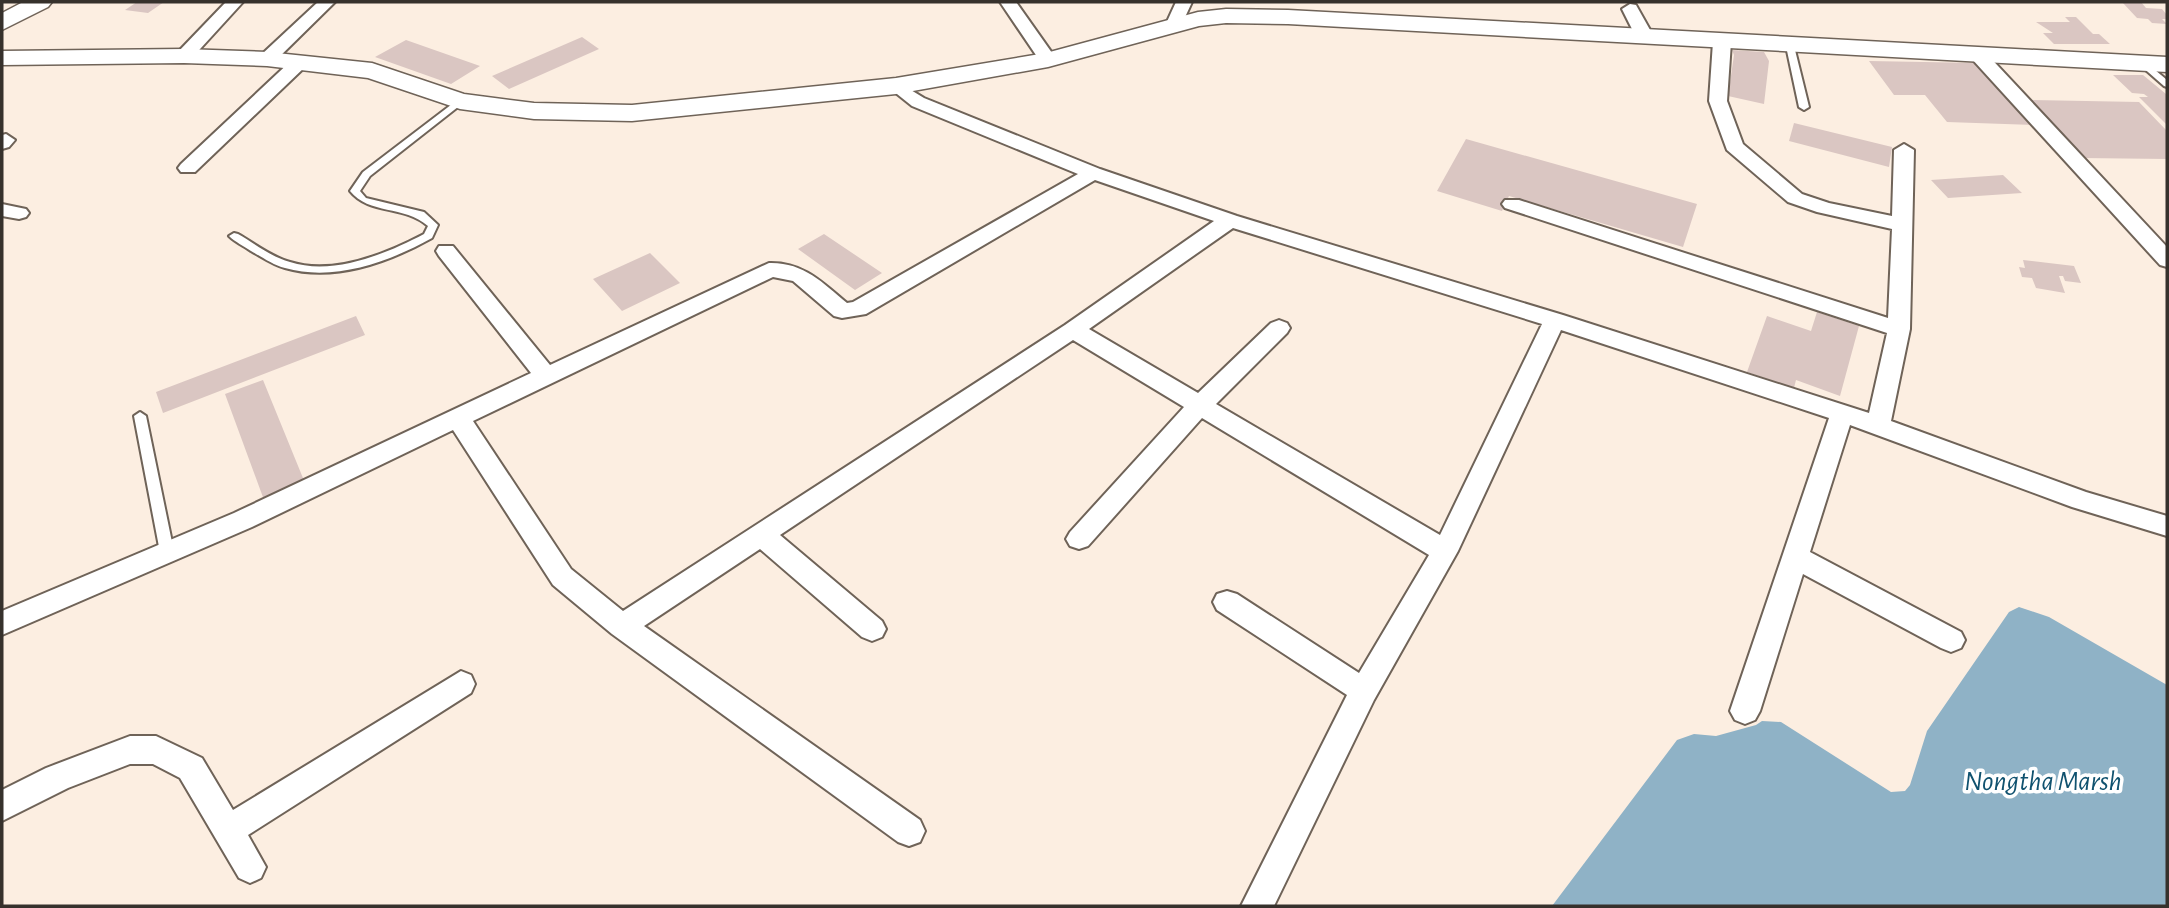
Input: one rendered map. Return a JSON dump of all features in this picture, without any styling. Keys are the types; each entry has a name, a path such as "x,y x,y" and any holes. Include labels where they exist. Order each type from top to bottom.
{"street":[{"path":"2,23 40,2"},
{"path":"184,56 235,2"},
{"path":"267,59 327,2"},
{"path":"1008,2 1048,60"},
{"path":"1173,26 1184,2"},
{"path":"1630,9 1645,37"},
{"path":"2,58 184,56 267,59 372,71 460,101 534,111 632,113 730,106 896,86 1048,60 1173,26 1226,16 1288,17 2155,64"},
{"path":"1722,42 1718,102 1734,146 1795,198 1824,208 1902,225"},
{"path":"1978,55 2167,260"},
{"path":"188,168 300,62"},
{"path":"896,86 918,102 1093,173 1230,220 1555,320 1842,413 2081,500 2167,526"},
{"path":"1878,426 1899,329 1904,150"},
{"path":"2,623 243,520 769,270 794,270 842,312 858,309 1093,173"},
{"path":"1512,204 1899,329"},
{"path":"622,626 1073,330 1230,220"},
{"path":"446,251 547,377"},
{"path":"1257,906 1364,691 1445,551 1555,320"},
{"path":"1079,539 1200,405 1279,328"},
{"path":"1073,330 1445,551"},
{"path":"1745,711 1842,413"},
{"path":"458,418 562,577 622,626 909,831"},
{"path":"762,535 872,629"},
{"path":"1795,557 1951,640"},
{"path":"1227,602 1364,691"},
{"path":"228,830 461,684"},
{"path":"2,806 57,779 130,750 156,750 191,768 250,867"}],"lane":[{"path":"1790,46 1804,107"},
{"path":"2155,64 2167,84"},
{"path":"233,236 288,265 334,270 382,256 428,236 433,225 420,214 363,200 355,191 366,174 460,101"},
{"path":"140,416 167,552"}],"water":[{"name":"Nongtha Marsh","path":"2019,607 2049,617 2167,685 2167,906 1552,906 1677,740 1694,734 1716,736 1762,721 1781,722 1891,792 1905,791 1910,785 1927,731 2009,612"}],"building":[{"path":"137,2 164,2 148,13 125,10"},
{"path":"2122,2 2141,2 2146,8 2162,9 2167,19 2162,19 2167,24 2137,18"},
{"path":"2065,17 2076,17 2093,34 2099,34 2110,44 2054,44 2043,33 2053,33 2036,22 2070,22"},
{"path":"582,37 599,49 509,89 492,76"},
{"path":"406,40 480,66 451,84 375,57"},
{"path":"1732,50 1764,52 1769,61 1764,104 1728,96 1734,55"},
{"path":"1869,61 1979,63 2035,125 1947,122 1925,95 1894,95"},
{"path":"2113,75 2143,75 2166,94 2167,125 2139,97 2148,97 2132,93"},
{"path":"2031,100 2139,102 2167,131 2167,159 2081,158"},
{"path":"1794,123 1892,147 1889,167 1789,141"},
{"path":"1466,139 1697,204 1683,247 1509,196 1502,211 1437,191"},
{"path":"2003,175 2022,193 1948,198 1931,180"},
{"path":"824,234 882,273 855,290 798,249"},
{"path":"650,253 680,283 622,311 593,279"},
{"path":"2023,260 2074,266 2081,283 2065,281 2063,276 2059,276 2065,293 2036,288 2032,278 2022,277 2019,267 2025,268"},
{"path":"1817,312 1859,326 1840,396 1796,380 1794,388 1747,372 1767,316 1811,331"},
{"path":"356,316 365,335 163,413 156,392"},
{"path":"263,380 305,483 264,500 225,394"}]}
